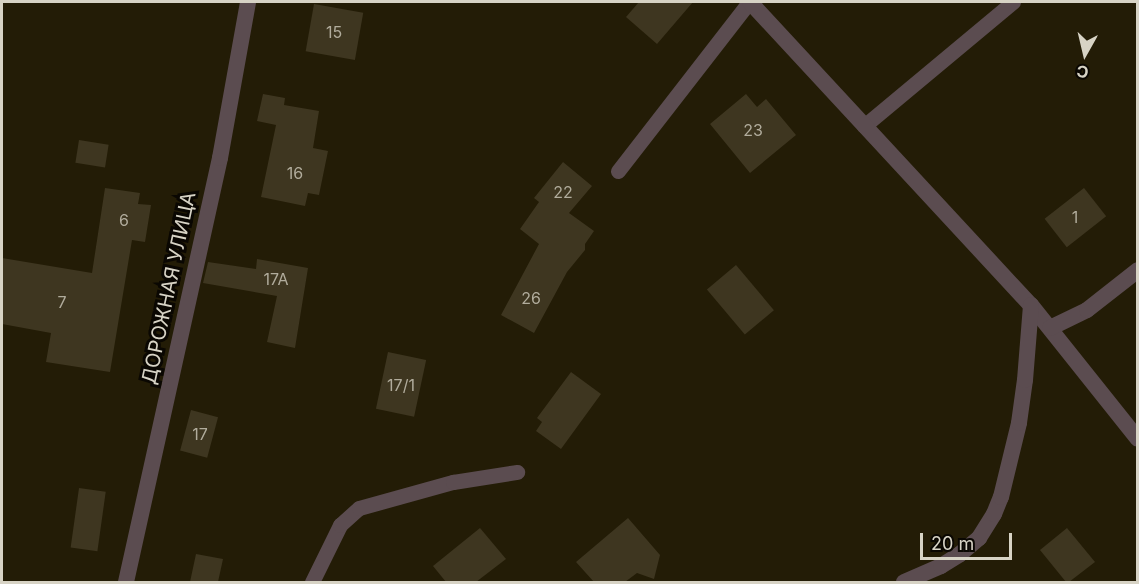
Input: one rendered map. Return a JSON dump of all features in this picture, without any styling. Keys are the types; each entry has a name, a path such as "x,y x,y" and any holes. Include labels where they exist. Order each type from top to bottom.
{"street":[{"name":"ДОРОЖНАЯ УЛИЦА","path":"126,582 220,158 248,2"},
{"path":"749,2 1031,305 1137,439"},
{"path":"1050,328 1087,310 1137,270"},
{"path":"904,582 941,566 960,554 979,538 994,514 1001,497 1019,423 1031,305"}],"lane":[{"path":"618,171 749,2"},
{"path":"864,126 1013,2"},
{"path":"312,582 328,544 340,525 359,508 453,482 517,472"}],"building":[{"path":"639,2 693,2 657,44 626,17"},
{"path":"314,4 363,13 355,60 306,51"},
{"path":"263,94 285,98 284,105 319,111 313,148 328,151 319,195 308,193 305,206 261,197 276,125 257,121"},
{"path":"746,94 757,107 766,99 796,135 750,173 710,124"},
{"path":"79,140 109,145 105,167 75,163"},
{"path":"563,162 592,186 569,213 594,231 585,244 585,250 567,272 534,333 501,315 539,244 520,229 539,202 534,198"},
{"path":"105,188 140,193 138,204 151,205 145,242 132,240 110,372 46,362 51,333 2,324 2,258 92,273"},
{"path":"1084,188 1106,216 1067,247 1045,219"},
{"path":"257,259 308,268 295,348 267,342 277,296 203,283 208,262 256,269"},
{"path":"736,265 774,310 745,335 707,289"},
{"path":"388,352 426,360 414,417 376,409"},
{"path":"571,372 601,394 561,449 536,431 542,422 537,418"},
{"path":"191,410 218,417 207,458 180,451"},
{"path":"79,488 106,492 97,551 71,547"},
{"path":"628,518 660,555 654,579 637,573 625,582 594,582 576,562"},
{"path":"480,528 506,559 476,582 446,582 433,566"},
{"path":"1067,528 1095,562 1069,582 1066,582 1040,550"},
{"path":"196,554 223,559 218,582 190,582"}]}
